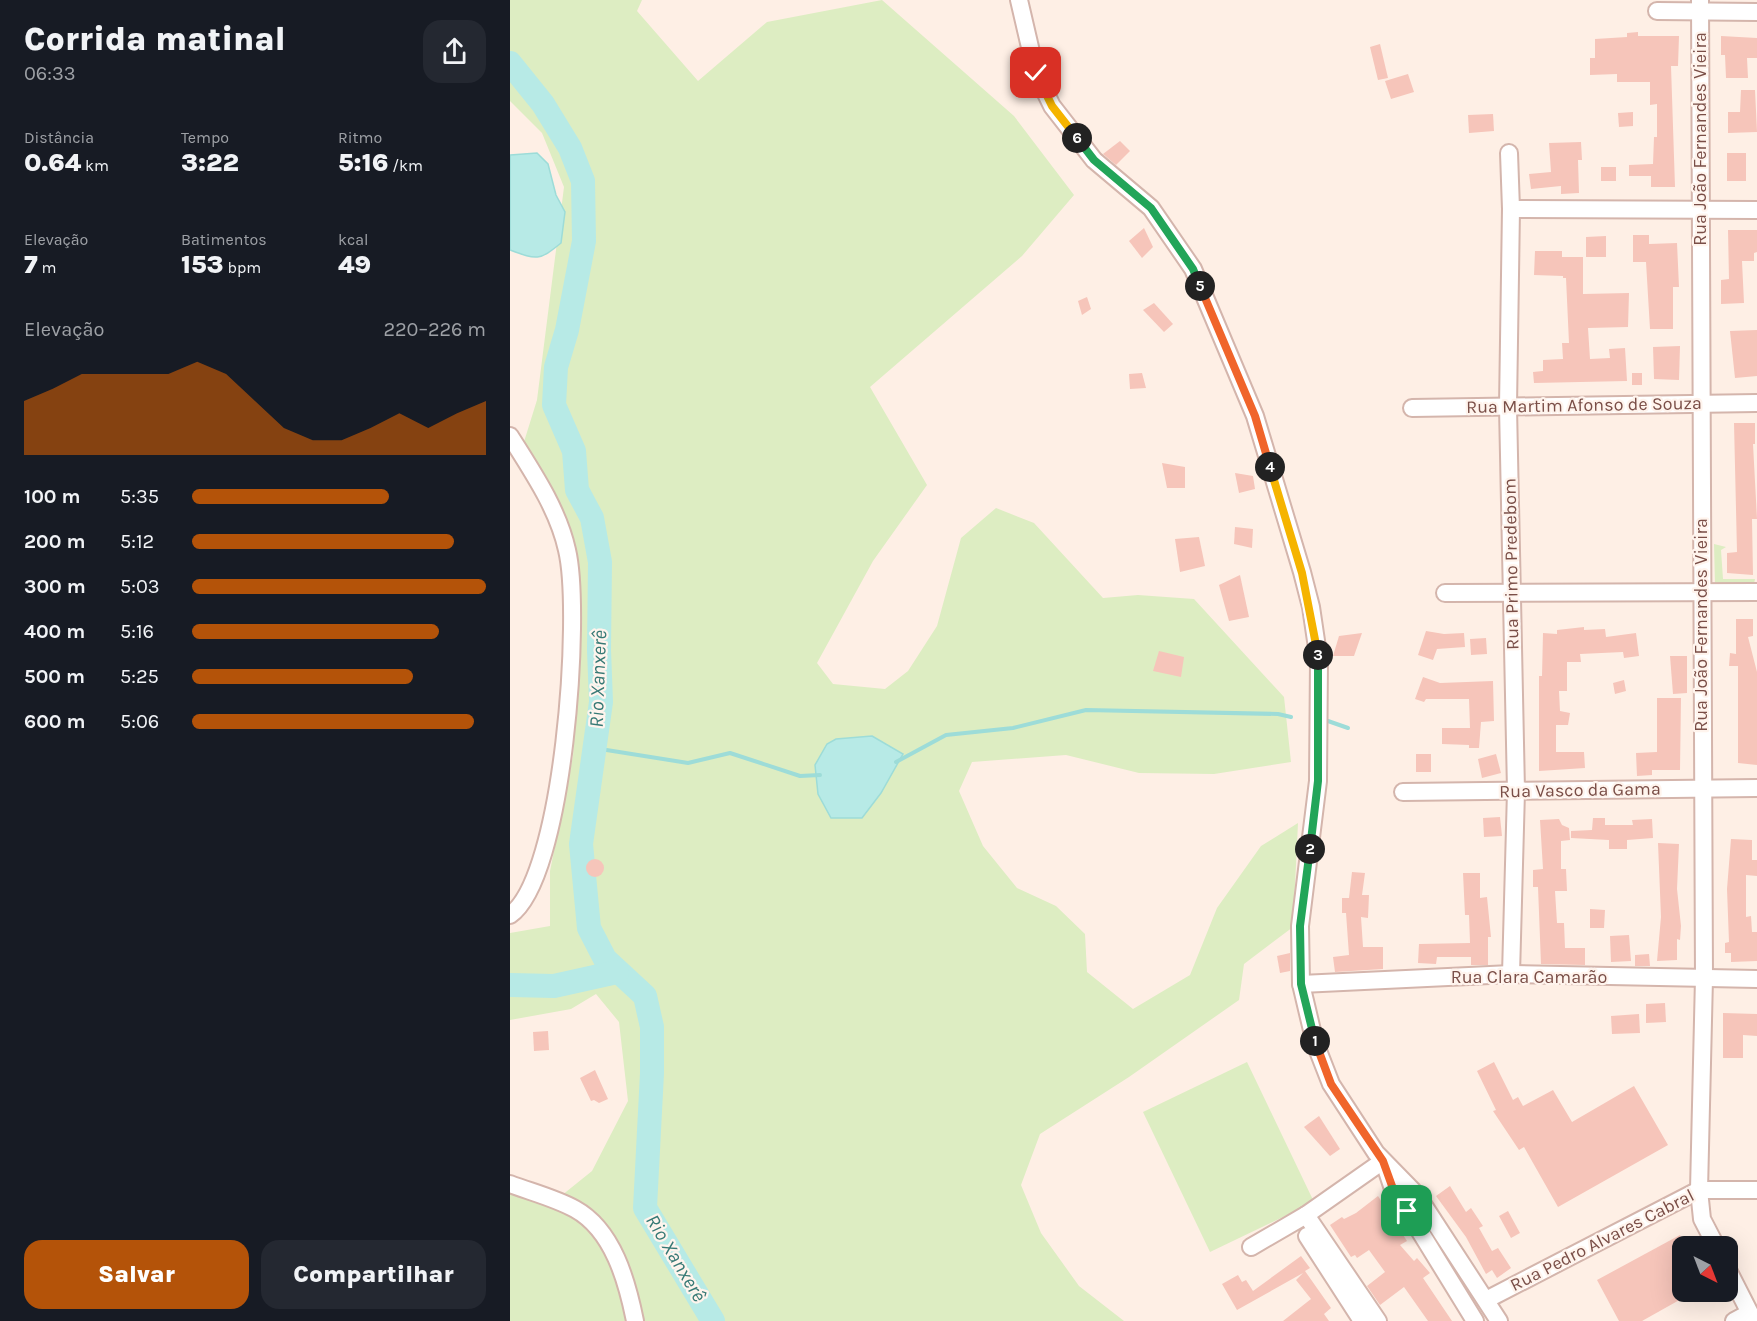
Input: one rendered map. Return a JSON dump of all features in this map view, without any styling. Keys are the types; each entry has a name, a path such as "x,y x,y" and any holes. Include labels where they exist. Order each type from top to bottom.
{"street":[{"path":"1019,0 1036,73 1052,106 1094,160 1151,208 1193,269 1255,416 1311,607 1319,661 1318,781 1300,926 1301,984 1315,1043 1331,1084 1383,1161 1392,1186 1475,1321"},
{"path":"1657,11 1700,7 1757,12"},
{"name":"Rua João Fernandes Vieira","path":"1700,7 1701,788 1704,978 1699,1190 1702,1219 1711,1236"},
{"name":"Rua Primo Predebom","path":"1509,153 1511,209 1508,407 1516,791 1511,974"},
{"path":"1511,209 1757,210"},
{"name":"Rua Martim Afonso de Souza","path":"1412,408 1757,403"},
{"path":"510,436 540,484 561,529 570,566 573,592 567,714 558,791 547,840 530,892 510,915"},
{"path":"1445,593 1757,592"},
{"name":"Rua Vasco da Gama","path":"1403,792 1757,788"},
{"name":"Rua Clara Camarão","path":"1301,984 1511,974 1757,979"},
{"path":"1251,1247 1301,1218 1383,1161"},
{"path":"1383,1161 1403,1178 1417,1195 1499,1321"},
{"path":"510,1184 575,1209 593,1222 615,1256 635,1321"},
{"name":"Rua Pedro Alvares Cabral","path":"1486,1300 1699,1190 1757,1190"},
{"path":"1301,1218 1362,1321"},
{"path":"1301,1218 1378,1321"},
{"path":"1734,1321 1752,1317 1738,1290"}],"green space":[{"path":"510,0 642,0 637,11 698,81 767,22 882,0 1014,116 1074,195 1022,256 870,387 927,485 873,561 817,663 833,684 885,689 908,671 937,626 961,538 996,508 1034,523 1103,598 1138,595 1194,599 1284,697 1291,762 1214,774 1139,773 1066,755 972,762 959,791 983,846 1017,888 1056,906 1085,934 1087,972 1133,1009 1190,975 1217,908 1261,846 1298,823 1293,927 1244,964 1239,1000 1129,1077 1040,1134 1021,1185 1041,1233 1079,1286 1124,1321 510,1321 510,1191 551,1204 592,1171 628,1101 619,1022 596,994 571,1009 510,1020 510,933 550,926 550,871 573,756 579,665 580,586 575,557 523,445 537,400 564,187 542,133 510,101"},
{"path":"1714,544 1726,547 1721,550 1723,579 1755,579 1754,584 1715,585"},
{"path":"1247,1062 1314,1202 1210,1252 1143,1112"}],"water":[{"path":"537,153 548,164 556,195 565,212 561,243 542,256 532,257 510,250 510,155"},
{"path":"872,736 903,754 881,793 862,818 831,818 818,794 815,765 827,744 836,739"}],"building":[{"path":"1638,32 1638,36 1679,36 1678,66 1671,66 1675,187 1651,187 1651,176 1629,176 1629,165 1653,164 1654,137 1657,137 1657,104 1650,105 1650,82 1617,82 1617,74 1590,75 1590,58 1595,58 1595,39 1627,37 1627,33"},
{"path":"1721,36 1757,38 1757,58 1747,58 1748,78 1726,78 1725,55 1721,55"},
{"path":"1380,44 1388,78 1378,80 1370,47"},
{"path":"1408,74 1414,92 1391,99 1385,81"},
{"path":"1741,90 1755,90 1757,132 1728,133 1728,112 1740,112"},
{"path":"1633,112 1633,126 1619,127 1618,113"},
{"path":"1493,114 1494,131 1469,133 1468,115"},
{"path":"1120,141 1130,151 1116,165 1103,154"},
{"path":"1581,142 1582,160 1578,160 1579,193 1561,194 1561,186 1531,189 1529,174 1551,172 1549,143"},
{"path":"1727,153 1746,153 1746,181 1727,181"},
{"path":"1601,167 1616,167 1616,181 1601,181"},
{"path":"1144,228 1153,247 1142,258 1129,241"},
{"path":"1728,230 1757,230 1757,252 1754,253 1754,261 1742,261 1744,303 1721,304 1721,280 1729,279"},
{"path":"1633,235 1649,235 1649,244 1677,243 1679,287 1673,287 1673,329 1650,329 1646,262 1633,262"},
{"path":"1606,236 1606,257 1586,257 1586,237"},
{"path":"1535,251 1562,251 1562,257 1583,257 1583,294 1629,293 1628,327 1588,328 1590,359 1610,358 1609,349 1625,348 1627,381 1534,383 1533,372 1543,371 1543,360 1563,359 1562,343 1569,343 1566,278 1534,275"},
{"path":"1087,297 1091,309 1082,315 1078,301"},
{"path":"1154,303 1173,324 1164,332 1143,310"},
{"path":"1757,330 1757,376 1735,378 1730,331"},
{"path":"1680,346 1679,380 1654,379 1653,347"},
{"path":"1142,373 1146,388 1130,389 1129,374"},
{"path":"1632,373 1642,373 1642,385 1632,385"},
{"path":"1734,423 1755,423 1755,444 1753,444 1757,519 1752,519 1753,575 1727,573 1727,553 1737,552"},
{"path":"1162,463 1185,467 1185,488 1167,488"},
{"path":"1235,473 1253,476 1255,489 1239,493"},
{"path":"1235,527 1253,529 1252,548 1234,544"},
{"path":"1199,537 1205,566 1180,572 1175,539"},
{"path":"1240,575 1249,617 1229,621 1219,585"},
{"path":"1736,619 1753,619 1753,636 1748,637 1757,672 1757,765 1738,763 1738,666 1729,666 1730,653 1736,654"},
{"path":"1584,627 1584,630 1605,629 1606,637 1636,633 1639,656 1624,658 1623,652 1580,654 1581,662 1567,662 1567,691 1559,691 1560,711 1570,713 1568,725 1556,725 1556,752 1584,752 1585,768 1539,771 1539,676 1542,676 1543,633 1557,634 1557,630"},
{"path":"1426,631 1444,634 1464,633 1465,647 1437,649 1433,660 1418,655"},
{"path":"1362,633 1354,656 1333,656 1339,636"},
{"path":"1486,638 1487,654 1471,655 1470,639"},
{"path":"1159,651 1184,657 1181,677 1153,671"},
{"path":"1670,656 1687,656 1687,693 1673,694"},
{"path":"1423,677 1440,683 1493,681 1494,721 1481,722 1479,748 1469,748 1469,745 1442,744 1442,728 1470,728 1469,699 1426,699 1424,702 1415,699"},
{"path":"1624,680 1626,691 1615,694 1613,683"},
{"path":"1657,698 1681,698 1680,770 1652,770 1652,775 1637,776 1636,753 1657,752"},
{"path":"1416,754 1431,754 1431,772 1416,772"},
{"path":"1496,754 1501,773 1482,778 1478,759"},
{"path":"1500,817 1502,836 1484,837 1483,818"},
{"path":"1593,818 1605,818 1605,825 1633,825 1632,820 1652,819 1653,838 1627,840 1627,849 1609,849 1609,840 1571,838 1571,831 1592,830"},
{"path":"1559,819 1562,825 1569,828 1570,840 1561,841 1561,869 1566,869 1567,891 1555,891 1557,923 1564,923 1565,948 1585,948 1585,965 1541,964 1538,887 1533,887 1533,870 1543,869 1540,820"},
{"path":"1731,839 1752,840 1752,860 1757,860 1757,876 1746,875 1746,917 1751,916 1752,932 1757,932 1757,961 1731,962 1731,953 1725,953 1725,943 1729,942 1727,889"},
{"path":"1658,843 1679,844 1677,889 1681,926 1680,940 1677,939 1677,960 1657,961 1661,917"},
{"path":"595,859 601,862 604,868 601,874 595,877 589,874 586,868 589,862"},
{"path":"1352,872 1365,873 1362,895 1369,895 1368,918 1361,917 1363,947 1383,947 1383,969 1335,972 1333,957 1349,955 1346,913 1342,913 1342,898 1349,898"},
{"path":"1463,873 1480,873 1480,898 1487,897 1491,937 1488,937 1488,965 1471,965 1471,957 1437,957 1436,964 1418,963 1419,944 1470,943 1469,915 1465,915"},
{"path":"1590,909 1605,910 1604,928 1590,928"},
{"path":"1629,935 1631,961 1611,962 1610,936"},
{"path":"1290,953 1290,971 1280,973 1277,956"},
{"path":"1649,954 1650,966 1635,966 1635,955"},
{"path":"1665,1003 1666,1022 1646,1023 1646,1004"},
{"path":"1723,1013 1757,1014 1757,1036 1743,1035 1743,1058 1723,1058"},
{"path":"1639,1014 1640,1033 1612,1034 1611,1016"},
{"path":"548,1031 549,1050 534,1051 533,1032"},
{"path":"1494,1062 1513,1100 1518,1097 1523,1106 1553,1090 1572,1122 1634,1086 1668,1145 1558,1207 1524,1147 1519,1150 1493,1111 1496,1110 1477,1071"},
{"path":"595,1070 608,1099 599,1103 591,1101 580,1078"},
{"path":"1319,1116 1340,1149 1330,1156 1304,1127"},
{"path":"1450,1186 1466,1212 1471,1208 1483,1226 1479,1228 1492,1251 1498,1248 1511,1268 1497,1278 1492,1270 1486,1274 1466,1237 1436,1196"},
{"path":"1378,1196 1407,1241 1400,1245 1414,1261 1417,1258 1430,1273 1423,1278 1452,1321 1428,1321 1404,1287 1380,1305 1367,1286 1385,1272 1369,1250 1357,1258 1355,1255 1351,1257 1330,1225 1342,1217 1344,1219 1356,1213"},
{"path":"1508,1211 1520,1233 1511,1238 1499,1216"},
{"path":"1672,1239 1672,1302 1676,1302 1642,1321 1619,1321 1597,1280"},
{"path":"1301,1256 1310,1268 1305,1271 1331,1308 1324,1314 1329,1321 1283,1321 1311,1299 1296,1280 1303,1273 1237,1310 1222,1284 1238,1275 1242,1282 1246,1280 1253,1291"}],"waterway":[{"name":"Rio Xanxerê","path":"510,63 543,104 570,148 583,181 584,241 567,330 556,367 554,405 574,451 577,490 592,518 600,562 601,702 581,844 589,928 605,959 645,996 652,1027 645,1208 713,1321"},
{"path":"896,762 946,735 1013,728 1086,710 1278,714 1291,717"},
{"path":"1328,721 1348,728"},
{"path":"594,748 688,763 730,753 800,776 820,775"},
{"path":"510,985 554,986 617,972"}],"route":[{"path":"1036,73 1052,106 1094,160 1151,208 1193,269 1255,416 1311,607 1319,661 1318,781 1300,926 1301,984 1315,1043 1331,1084 1383,1161 1392,1186 1407,1211"}]}
